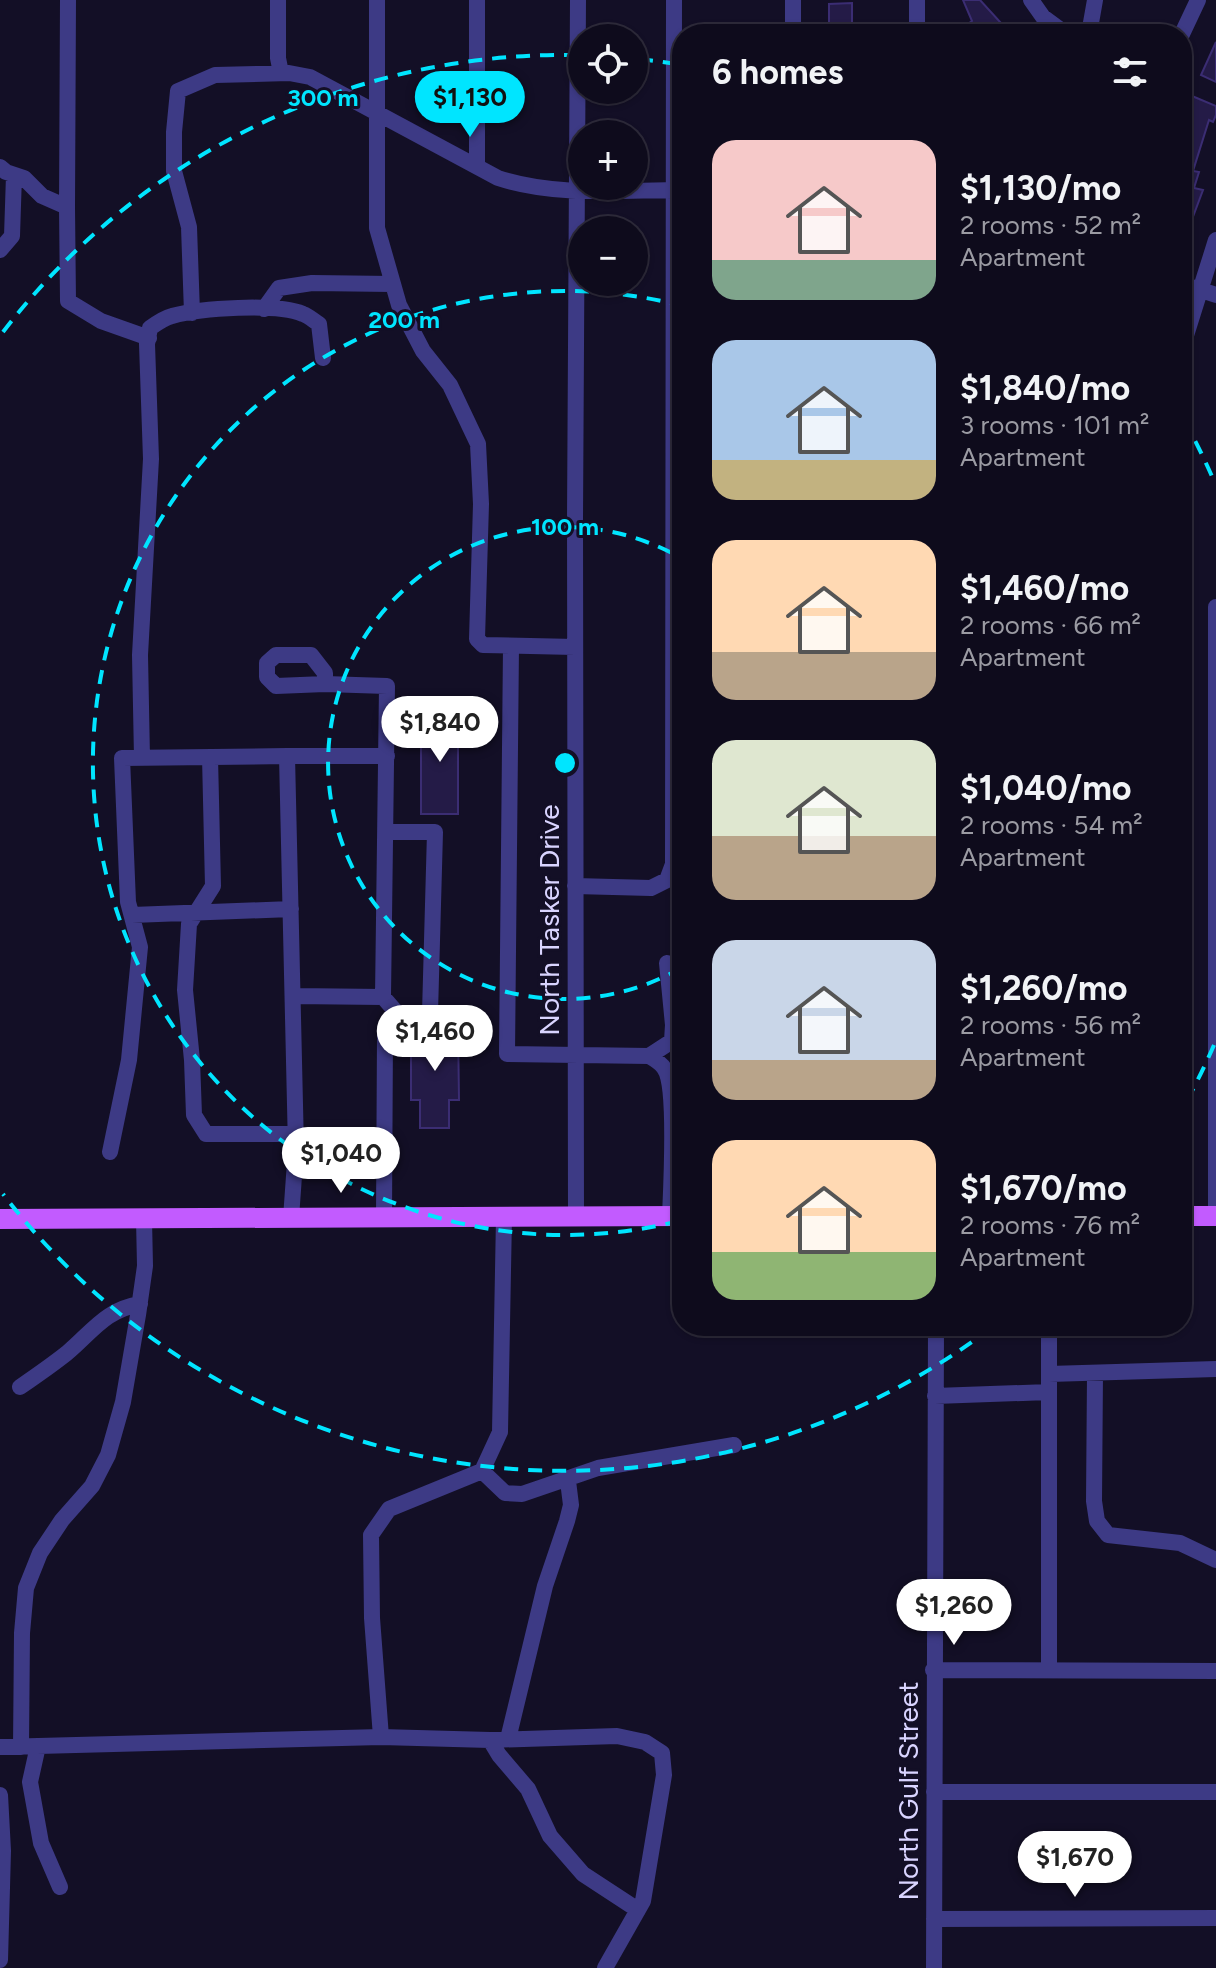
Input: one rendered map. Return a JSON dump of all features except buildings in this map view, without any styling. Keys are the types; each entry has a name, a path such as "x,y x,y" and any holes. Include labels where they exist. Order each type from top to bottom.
{"main road":[{"path":"0,1219 672,1216"},
{"path":"1192,1216 1216,1216"}],"street":[{"path":"68,0 68,301 101,321 149,338"},
{"path":"277,73 278,0"},
{"path":"377,0 377,228 399,305 423,351 450,385 478,444 481,504 477,639 483,645 575,647"},
{"path":"477,0 477,166"},
{"name":"North Tasker Drive","path":"578,0 578,120"},
{"path":"674,0 675,24"},
{"path":"793,0 793,24"},
{"path":"917,0 917,24"},
{"path":"1031,0 1052,24"},
{"path":"1091,24 1095,0"},
{"path":"1187,24 1198,0"},
{"path":"192,313 189,227 174,171 174,132 178,91 215,75 277,73 310,77 498,178 522,186 568,190"},
{"path":"0,250 12,236 7,171 24,178 42,196 67,207"},
{"path":"648,190 672,190"},
{"name":"North Tasker Drive","path":"576,1216 578,200"},
{"path":"1192,327 1208,293 1216,240"},
{"path":"264,309 279,288 312,283 392,284"},
{"path":"142,758 140,655 151,459 150,328 169,316 284,309 305,314 319,324 323,358"},
{"path":"1216,607 1216,1216"},
{"path":"511,646 507,1054 649,1056 672,1041"},
{"path":"325,684 387,686 383,997 397,1013 430,1013 435,832 386,832"},
{"path":"287,756 296,1134 291,1218"},
{"path":"110,1152 129,1060 140,947 128,902 122,758 387,756"},
{"path":"210,757 213,886 189,924 185,990 194,1115 206,1134 296,1134"},
{"path":"575,886 651,888 667,880 672,867"},
{"path":"132,915 291,909"},
{"path":"667,963 672,1015"},
{"path":"293,996 383,997"},
{"path":"384,1217 385,1034"},
{"path":"649,1056 664,1067 668,1078 672,1134"},
{"path":"381,1737 372,1618 371,1535 389,1509 482,1471 500,1432 504,1217"},
{"path":"60,1887 41,1843 30,1782 22,1633 26,1588 40,1553 62,1520 92,1486 108,1455 123,1402 140,1304 145,1266 144,1219"},
{"path":"20,1387 65,1355 111,1312 140,1304"},
{"name":"North Gulf Street","path":"934,1968 936,1336"},
{"path":"1049,1336 1049,1670"},
{"path":"1049,1374 1216,1369"},
{"path":"1095,1374 1094,1501 1097,1521 1108,1535 1180,1543 1216,1560"},
{"path":"935,1396 1049,1392"},
{"path":"482,1471 505,1493 522,1494 568,1481 598,1468 734,1445"},
{"path":"508,1739 545,1586 571,1505 568,1481"},
{"path":"933,1670 1216,1671"},
{"path":"0,1747 381,1737 490,1740 617,1736 645,1742 662,1753 664,1775 643,1901 605,1968"},
{"path":"490,1740 528,1789 550,1836 583,1874 638,1910"},
{"path":"934,1792 1216,1792"},
{"path":"0,1795 3,1851 0,1960"},
{"path":"934,1919 1216,1918"}]}
